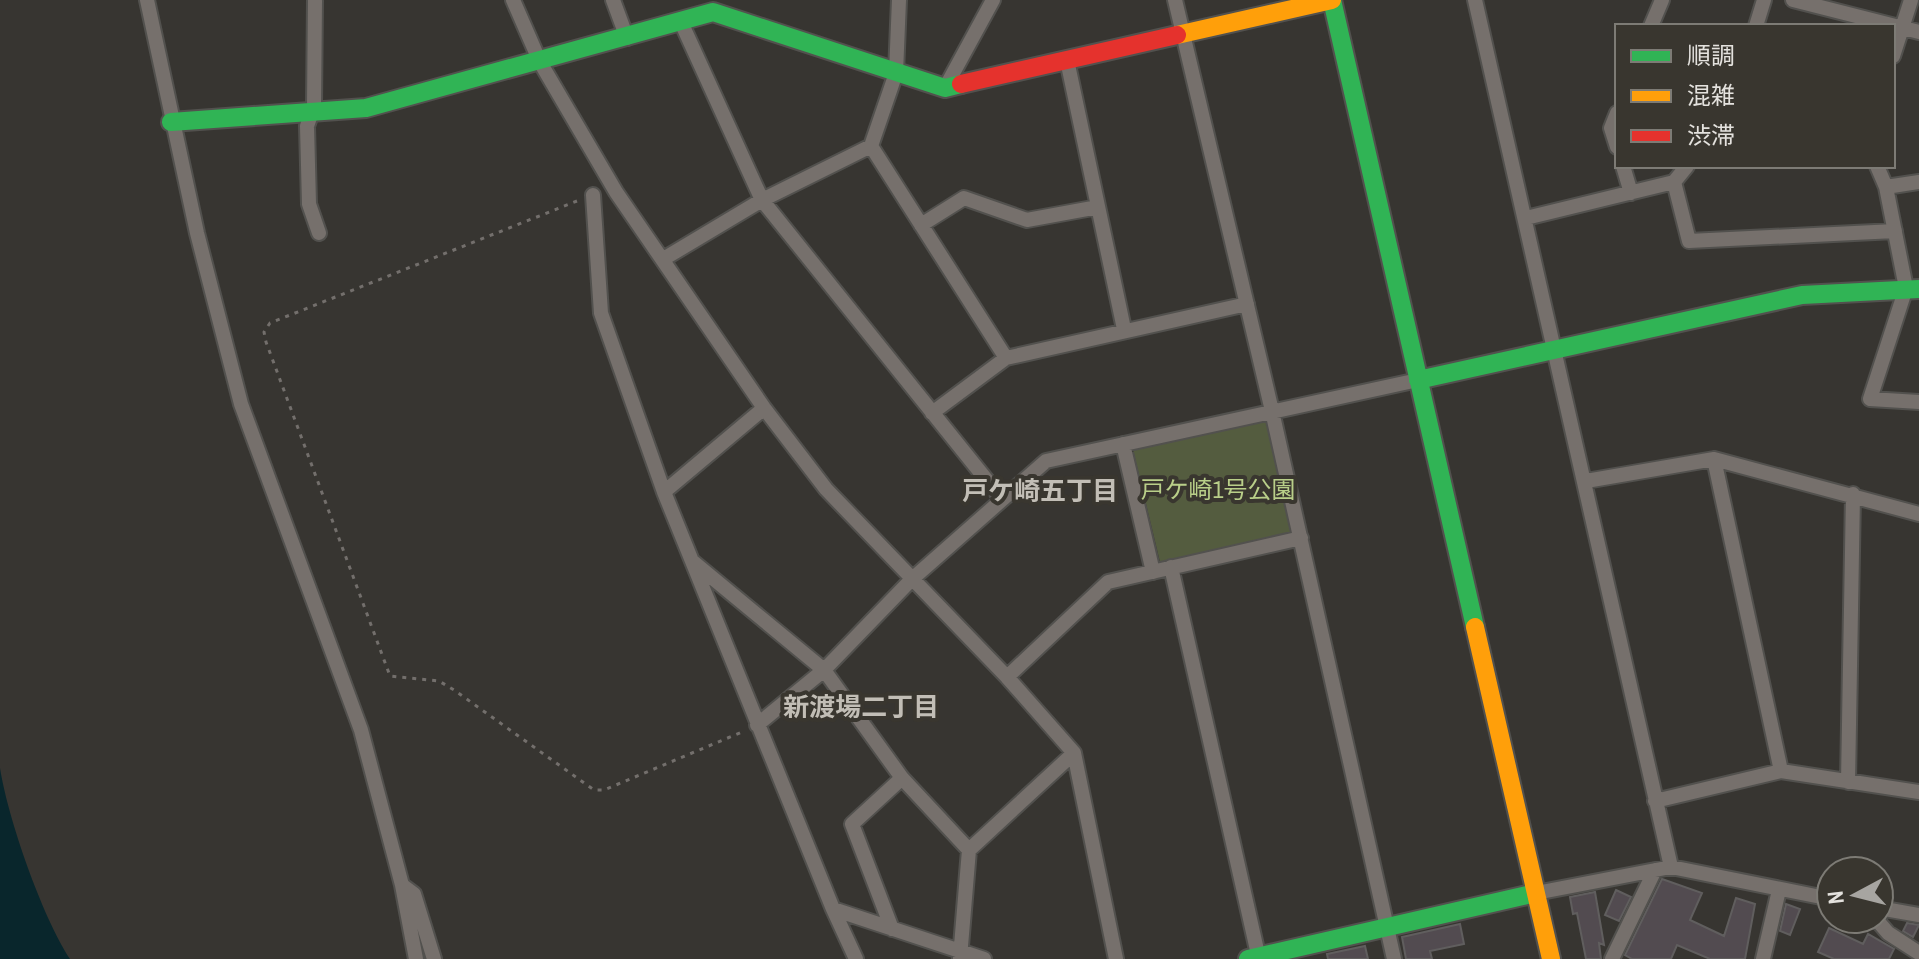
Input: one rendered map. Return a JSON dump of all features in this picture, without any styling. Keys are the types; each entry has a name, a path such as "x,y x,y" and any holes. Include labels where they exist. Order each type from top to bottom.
{"street":[{"path":"147,0 171,122 241,404 361,730 402,885 416,959"},
{"path":"315,0 312,114 307,126 309,204 319,233"},
{"path":"513,0 540,62 616,192 665,258 764,408 826,489 1007,677 1074,753 1116,959"},
{"path":"613,0 627,38"},
{"path":"665,258 762,200 871,146 896,73 899,0"},
{"path":"945,88 993,0"},
{"path":"1175,0 1272,411 1394,959"},
{"path":"171,122 366,108 713,12 945,88 1182,31 1332,0 1551,959"},
{"path":"1475,0 1671,867"},
{"path":"1652,24 1662,0"},
{"path":"1757,24 1764,0"},
{"path":"1793,0 1890,24"},
{"path":"1895,50 1911,0"},
{"path":"681,22 762,200 1001,498"},
{"path":"1895,25 1919,32"},
{"path":"1067,60 1124,329"},
{"path":"1615,118 1611,128 1615,141"},
{"path":"871,146 1006,358"},
{"path":"1624,168 1631,193"},
{"path":"1526,218 1674,182 1685,168"},
{"path":"1878,168 1886,187 1912,288 1870,399 1919,402"},
{"path":"1674,182 1689,241 1895,231"},
{"path":"1886,187 1919,182"},
{"path":"593,195 601,313 664,492 757,725 856,959"},
{"path":"921,225 964,198 1027,220 1098,207"},
{"path":"757,725 824,670 911,580 1046,461 1802,295 1912,288"},
{"path":"932,413 1006,358 1124,329 1247,304"},
{"path":"664,492 764,408"},
{"path":"1123,444 1153,572"},
{"path":"1586,481 1714,459 1919,514"},
{"path":"1714,459 1781,771"},
{"path":"1848,782 1853,494"},
{"path":"1007,677 1108,582 1301,538"},
{"path":"691,560 824,670 902,778 969,850"},
{"path":"1171,567 1255,958 1536,893 1671,867 1815,896"},
{"path":"960,955 969,850 1074,753"},
{"path":"1655,801 1781,771 1919,792"},
{"path":"892,929 852,824 902,778"},
{"path":"1612,959 1655,870"},
{"path":"402,885 414,894 434,959"},
{"path":"1763,959 1779,890"},
{"path":"833,909 960,955 984,959"},
{"path":"1895,911 1919,915"},
{"path":"1891,935 1919,953"}],"path":[{"path":"593,195 270,323 264,332 266,342 390,676 439,681 594,790 604,790 757,725"}],"green space":[{"name":"戸ケ崎1号公園","path":"1267,420 1292,532 1160,562 1133,450"}],"water":[{"path":"0,768 10,813 28,866 48,918 70,959 0,959"}],"building":[{"path":"1662,879 1702,893 1690,920 1724,936 1736,898 1755,904 1745,959 1710,959 1677,945 1671,959 1632,959 1625,955"},
{"path":"1616,890 1631,897 1619,921 1605,915"},
{"path":"1595,892 1604,945 1599,943 1601,959 1586,959 1577,913 1573,914 1570,897"},
{"path":"1786,904 1800,909 1790,935 1780,931"},
{"path":"1907,923 1919,925 1913,937 1903,931"},
{"path":"1460,924 1464,944 1430,951 1432,959 1406,959 1402,937"},
{"path":"1826,935 1844,935 1863,944 1870,935 1894,949 1889,959 1834,959 1818,952"},
{"path":"1365,946 1368,959 1328,959 1327,954"}],"traffic: fast":[{"path":"1332,0 1475,627"},
{"path":"171,122 366,108 713,12 945,88 961,84"},
{"path":"1418,380 1802,295 1919,289"},
{"path":"1248,959 1536,893"}],"traffic: slow":[{"path":"1177,35 1332,0"},
{"path":"1475,627 1551,959"}],"traffic: jam":[{"path":"961,84 1177,35"}],"district":[{"name":"戸ケ崎五丁目","path":"1040,491"},
{"name":"新渡場二丁目","path":"861,707"}]}
